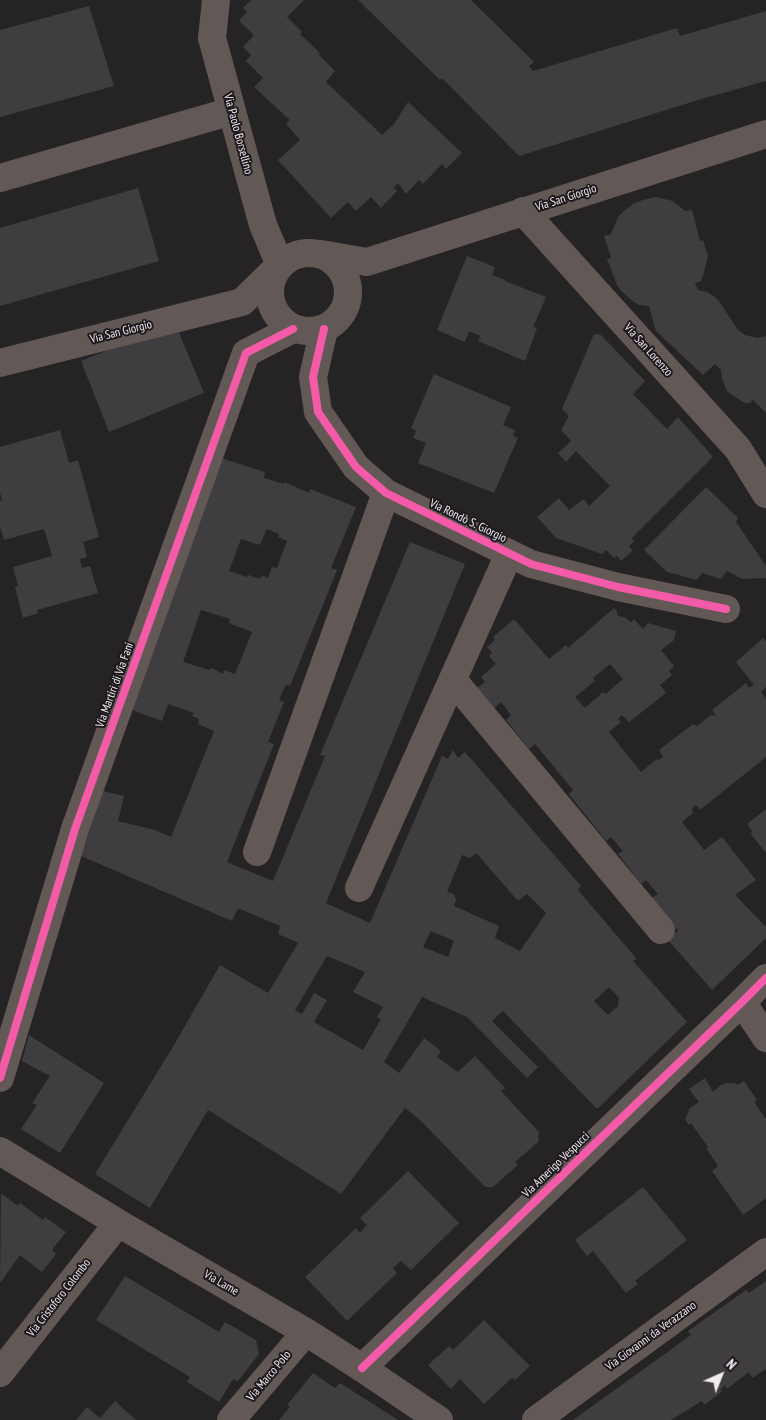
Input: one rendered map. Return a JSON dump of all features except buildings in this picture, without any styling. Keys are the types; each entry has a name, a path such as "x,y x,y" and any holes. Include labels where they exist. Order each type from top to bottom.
{"main road":[{"name":"Via San Giorgio","path":"0,363 242,302 293,255 307,252 367,262 766,134"},
{"path":"321,254 336,263 345,276 349,291 347,306"},
{"path":"242,302 287,324 309,332 324,330 337,321 347,306 367,262"},
{"path":"280,265 272,277 270,293 273,308 287,324"}],"street":[{"name":"Via Paolo Borsellino","path":"216,0 212,38 263,225 280,265"},
{"path":"0,178 232,111"},
{"name":"Via San Lorenzo","path":"523,211 738,449 766,494"},
{"name":"Via Martiri di Via Fani","path":"0,1078 75,829 246,353 287,324"},
{"name":"Via Rondò S. Giorgio","path":"324,330 313,377 318,412 356,467 386,493 531,564 601,582 726,609"},
{"path":"257,852 386,493"},
{"path":"359,888 510,554"},
{"path":"452,680 661,930"},
{"name":"Via Amerigo Vespucci","path":"362,1368 766,978"},
{"path":"742,1002 766,1038"},
{"name":"Via Lame","path":"0,1151 118,1223 306,1332 439,1420"},
{"name":"Via Cristoforo Colombo","path":"0,1373 118,1223"},
{"name":"Via Giovanni da Verazzano","path":"536,1420 766,1252"},
{"name":"Via Marco Polo","path":"231,1420 306,1332"}],"cycle path":[{"path":"0,1078 75,829 246,353 293,329"},
{"path":"324,329 313,377 318,412 356,467 386,493 531,564 618,587 726,609"},
{"path":"362,1368 766,978"}]}
